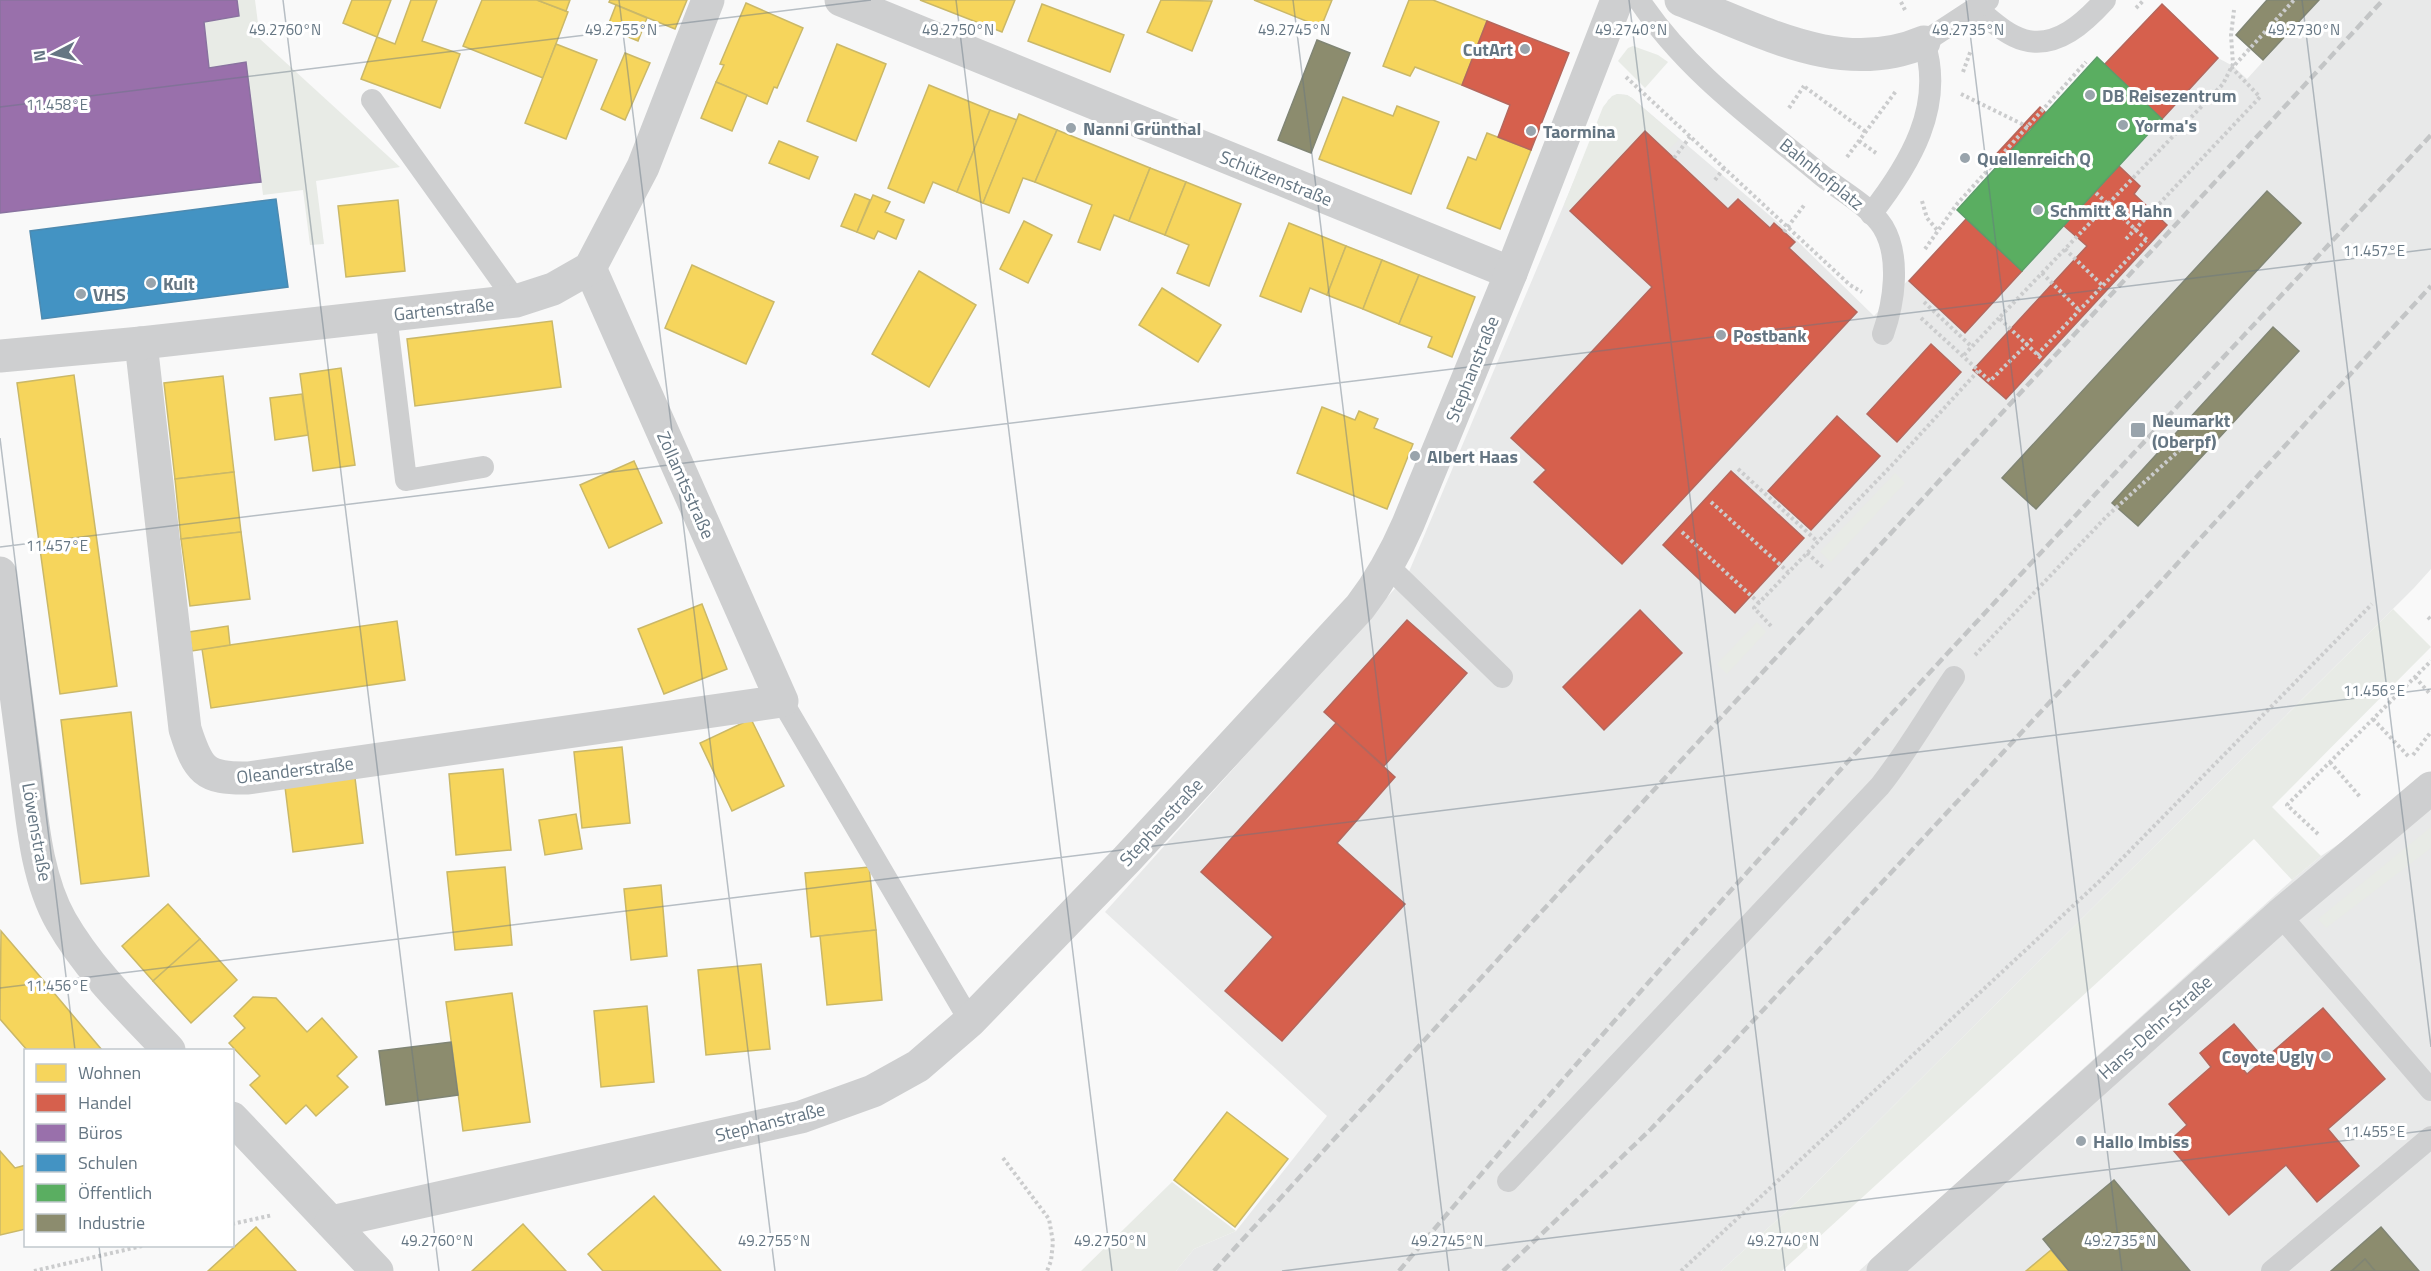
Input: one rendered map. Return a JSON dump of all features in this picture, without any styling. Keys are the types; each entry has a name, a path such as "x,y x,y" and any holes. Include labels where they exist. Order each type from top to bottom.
{"street":[{"path":"590,268 643,167 708,0"},
{"name":"Schützenstraße","path":"841,0 1511,273"},
{"name":"Stephanstraße","path":"331,1222 823,1110 873,1091 918,1066 970,1021 1127,859 1352,615 1377,584 1408,524 1511,273 1599,52 1617,0"},
{"path":"1681,0 1793,44 1830,54 1857,55 1895,51 1924,42"},
{"name":"Gartenstraße","path":"0,356 141,343 516,301 553,289 590,268"},
{"name":"Zollamtsstraße","path":"590,268 782,701"},
{"name":"Oleanderstraße","path":"141,343 184,729 193,756 214,776 248,778 782,701"},
{"name":"Löwenstraße","path":"0,573 30,801 47,889 61,920 76,945 124,1002 168,1049"},
{"name":"Hans-Dehn-Straße","path":"1883,1271 2280,915 2431,788"},
{"path":"234,1120 377,1271"}],"lane":[{"name":"Bahnhofplatz","path":"1639,0 1662,33 1696,70 1828,181 1871,214 1908,163 1920,135 1931,82 1929,59 1924,42"},
{"path":"1924,42 1982,4 2011,34 2024,40 2049,41 2076,28 2105,0"},
{"path":"372,100 516,301"},
{"path":"1871,214 1883,228 1892,252 1892,298 1883,334"},
{"path":"386,315 406,480 483,467"},
{"path":"1388,566 1502,676"},
{"path":"1508,1181 1880,786 1954,677"},
{"path":"782,701 970,1021"},
{"path":"2280,915 2431,1090"},
{"path":"2272,1271 2431,1137"}],"path":[{"path":"1964,355 2223,84 2232,68 2294,0"},
{"path":"2126,239 2260,97 2232,68 2231,35 2234,10"},
{"path":"1960,81 1974,47"},
{"path":"1599,52 1850,285 1867,295"},
{"path":"1921,255 1956,204 2028,128 2091,56"},
{"path":"1842,164 1888,99 1899,89"},
{"path":"1956,91 2028,128"},
{"path":"1674,158 1690,137"},
{"path":"1714,180 1724,168"},
{"path":"1999,318 2039,357 2079,310 2148,241 2096,193"},
{"path":"1784,231 1812,195"},
{"path":"1921,196 1927,218 1938,231"},
{"path":"2065,249 2103,286"},
{"path":"2042,273 2079,310"},
{"path":"1926,304 1932,306 1971,346"},
{"path":"1918,315 1990,381 2034,337"},
{"path":"1771,626 1754,608 1894,463 1979,370"},
{"path":"1954,677 2107,516 2185,445"},
{"path":"1738,469 1817,542"},
{"path":"1711,502 1788,572"},
{"path":"1682,532 1759,603"},
{"path":"1807,553 1824,568"},
{"path":"1681,1271 2104,877 2372,604"},
{"path":"2344,860 2288,805 2431,661"},
{"path":"2415,677 2431,694"},
{"path":"2373,719 2410,758"},
{"path":"2330,762 2368,806"},
{"path":"1003,1158 1048,1220 1053,1242 1051,1262 1047,1271"},
{"path":"34,1271 134,1247"}],"shaded area":[{"path":"237,0 255,0 260,39 400,167 316,181 324,244 310,245 303,190 263,195 246,62 209,68 204,22 239,15"},
{"path":"2319,0 2431,0 2431,569 2414,588 1800,1199 1721,1271 1176,1271 1194,1249 1236,1231 1327,1116 1105,912 1408,574 1608,100 1617,94 1632,98 1782,226 1874,316 1966,219 1957,210 2053,104 2097,57 2105,65 2162,4 2218,58 2233,66 2247,79"},
{"path":"1633,46 1658,55 1668,62 1645,88 1618,61 1628,48"},
{"path":"1617,94 1632,98 1679,139 1667,152 1645,131 1570,211 1564,205 1603,107 1612,96"},
{"path":"1895,473 1905,483 1831,562 1820,552"},
{"path":"2393,609 2431,647 2272,807 2321,856 2292,880 2254,839 1782,1271 1721,1271 1800,1199"},
{"path":"1757,622 1766,632 1727,674 1717,664"},
{"path":"2431,774 2431,1271 1859,1271 2292,880 2321,856 2370,823"},
{"path":"2431,827 2431,848 2326,928 2318,919"},
{"path":"1172,1182 1236,1231 1194,1249 1176,1271 1081,1271"}],"building: Wohnen":[{"path":"352,0 391,0 377,37 343,23"},
{"path":"411,0 437,0 422,41 460,54 440,108 361,79 377,37 395,44"},
{"path":"482,0 537,0 568,12 543,78 463,46"},
{"path":"537,0 570,0 566,11"},
{"path":"610,0 687,0 675,29 609,2"},
{"path":"920,0 1015,0 1002,32"},
{"path":"1161,0 1212,1 1192,51 1147,32"},
{"path":"1254,0 1332,0 1321,27"},
{"path":"1409,0 1433,0 1487,21 1462,85 1415,67 1410,76 1383,66"},
{"path":"746,3 803,28 777,88 774,87 767,104 716,82 724,65 720,64"},
{"path":"1042,4 1124,35 1110,72 1028,41"},
{"path":"616,5 647,18 638,41 607,28"},
{"path":"556,44 597,60 566,139 525,123"},
{"path":"837,44 886,64 856,141 807,121"},
{"path":"625,53 650,63 625,120 601,109"},
{"path":"716,82 747,95 732,131 701,118"},
{"path":"929,85 990,110 957,192 933,182 924,203 888,188"},
{"path":"1343,97 1393,116 1397,106 1439,122 1411,194 1319,159"},
{"path":"990,110 1017,120 983,203 957,192"},
{"path":"1019,114 1057,130 1035,182 1023,178 1009,213 983,203"},
{"path":"1057,130 1150,168 1129,221 1114,215 1100,250 1078,242 1092,205 1035,182"},
{"path":"1487,133 1531,150 1500,229 1447,208 1468,157 1476,160"},
{"path":"779,141 818,157 809,179 769,163"},
{"path":"1150,168 1186,182 1165,235 1129,221"},
{"path":"1186,182 1241,204 1209,286 1177,273 1189,245 1165,235"},
{"path":"855,194 870,200 857,232 841,226"},
{"path":"873,195 890,202 885,212 904,220 896,239 878,231 874,239 857,232"},
{"path":"398,200 405,271 346,277 338,206"},
{"path":"1024,221 1052,235 1028,283 1000,269"},
{"path":"1289,223 1346,246 1327,295 1310,288 1301,312 1260,296"},
{"path":"1346,246 1382,260 1363,309 1327,295"},
{"path":"1382,260 1419,275 1399,324 1363,309"},
{"path":"692,265 774,302 746,364 665,328"},
{"path":"919,271 976,305 929,387 872,354"},
{"path":"1419,275 1475,297 1452,357 1428,347 1432,337 1399,324"},
{"path":"1162,288 1221,325 1198,362 1139,325"},
{"path":"552,321 561,387 415,406 407,339"},
{"path":"341,368 355,465 313,471 300,374"},
{"path":"74,375 117,686 60,694 17,383"},
{"path":"223,376 234,472 175,479 164,383"},
{"path":"302,394 308,435 275,440 270,398"},
{"path":"1322,407 1355,420 1359,411 1378,419 1374,428 1413,444 1387,509 1297,473"},
{"path":"634,461 662,523 609,548 580,485"},
{"path":"234,472 241,532 181,539 175,479"},
{"path":"241,532 250,599 190,606 181,539"},
{"path":"702,604 727,669 664,694 638,629"},
{"path":"397,621 405,680 211,708 202,649"},
{"path":"228,626 230,645 192,651 189,632"},
{"path":"131,712 149,876 81,884 61,720"},
{"path":"751,719 784,786 732,811 700,743"},
{"path":"622,747 630,823 582,828 574,752"},
{"path":"503,769 511,850 456,855 449,774"},
{"path":"355,778 363,843 293,852 285,787"},
{"path":"576,814 582,849 545,855 539,820"},
{"path":"505,867 512,945 455,950 447,872"},
{"path":"869,867 876,930 811,937 805,873"},
{"path":"661,885 667,956 631,960 624,889"},
{"path":"168,904 200,939 153,981 122,946"},
{"path":"876,930 882,1000 827,1005 820,936"},
{"path":"1,931 101,1049 26,1049 0,1019"},
{"path":"200,939 237,980 191,1023 153,981"},
{"path":"761,964 770,1049 706,1055 698,970"},
{"path":"512,993 530,1122 463,1131 446,1002"},
{"path":"253,997 276,998 307,1032 322,1018 357,1057 337,1076 348,1087 316,1116 306,1105 286,1124 250,1085 260,1076 229,1043 245,1028 234,1016"},
{"path":"647,1006 654,1082 601,1087 594,1011"},
{"path":"1227,1112 1288,1159 1235,1227 1174,1180"},
{"path":"0,1151 15,1168 24,1166 24,1229 0,1235"},
{"path":"654,1196 721,1271 603,1271 588,1254"},
{"path":"523,1224 566,1271 472,1271"},
{"path":"256,1227 296,1271 208,1271"},
{"path":"2051,1250 2069,1271 2026,1271"}],"building: Handel":[{"path":"2162,4 2218,58 2162,119 2104,65"},
{"path":"1487,21 1569,53 1531,150 1498,137 1510,105 1462,85"},
{"path":"2040,107 2046,113 1995,168 1989,162"},
{"name":"Postbank","path":"1645,131 1728,209 1738,199 1770,228 1774,223 1795,242 1789,248 1857,312 1622,564 1534,482 1546,470 1511,438 1652,287 1570,211"},
{"path":"2119,166 2140,186 2134,194 2167,225 2006,399 1973,370 2087,246 2063,225"},
{"path":"1966,219 2022,271 1965,333 1909,281"},
{"path":"1931,344 1961,372 1897,442 1867,414"},
{"path":"1837,416 1880,456 1811,530 1768,491"},
{"path":"1731,471 1804,538 1735,613 1663,545"},
{"path":"1640,610 1682,653 1604,730 1563,687"},
{"path":"1407,620 1467,673 1384,766 1324,712"},
{"path":"1336,723 1395,777 1337,843 1405,904 1282,1041 1225,991 1273,937 1201,872"},
{"path":"2323,1008 2385,1079 2328,1129 2359,1166 2317,1202 2286,1165 2229,1215 2167,1143 2187,1125 2169,1104 2211,1067 2200,1053 2234,1024 2258,1052 2241,1067 2247,1074"}],"building: Büros":[{"path":"0,0 237,0 239,16 204,22 209,68 246,62 261,182 0,213"}],"building: Schulen":[{"path":"276,199 288,287 42,319 30,231"}],"building: Öffentlich":[{"path":"2097,57 2162,119 2022,271 1957,210"}],"building: Industrie":[{"path":"2267,0 2319,0 2263,60 2236,35"},
{"path":"1317,40 1350,53 1311,153 1278,140"},
{"path":"2267,191 2301,223 2036,509 2002,478"},
{"path":"2273,327 2299,351 2138,526 2112,503"},
{"path":"451,1042 458,1095 386,1105 379,1051"},
{"path":"2114,1180 2190,1271 2069,1271 2043,1239"},
{"path":"2381,1227 2419,1271 2375,1271 2365,1259 2352,1271 2331,1271"},
{"path":"2365,1259 2375,1271 2352,1271"}],"railway":[{"path":"1214,1271 1532,922 2383,0"},
{"path":"1399,1271 1523,1125 1778,838 2431,135"},
{"path":"1503,1271 1651,1129 1725,1051 2102,646 2431,286"}],"place":[{"name":"CutArt","path":"1525,49"},
{"name":"DB Reisezentrum","path":"2090,95"},
{"name":"Yorma's","path":"2123,125"},
{"name":"Nanni Grünthal","path":"1071,128"},
{"name":"Taormina","path":"1531,131"},
{"name":"Quellenreich Q","path":"1965,158"},
{"name":"Schmitt & Hahn","path":"2038,210"},
{"name":"Kult","path":"151,283"},
{"name":"VHS","path":"81,294"},
{"name":"Postbank","path":"1721,335"},
{"name":"Neumarkt (Oberpf)","path":"2138,430"},
{"name":"Albert Haas","path":"1415,456"},
{"name":"Coyote Ugly","path":"2326,1056"},
{"name":"Hallo Imbiss","path":"2081,1141"}]}
